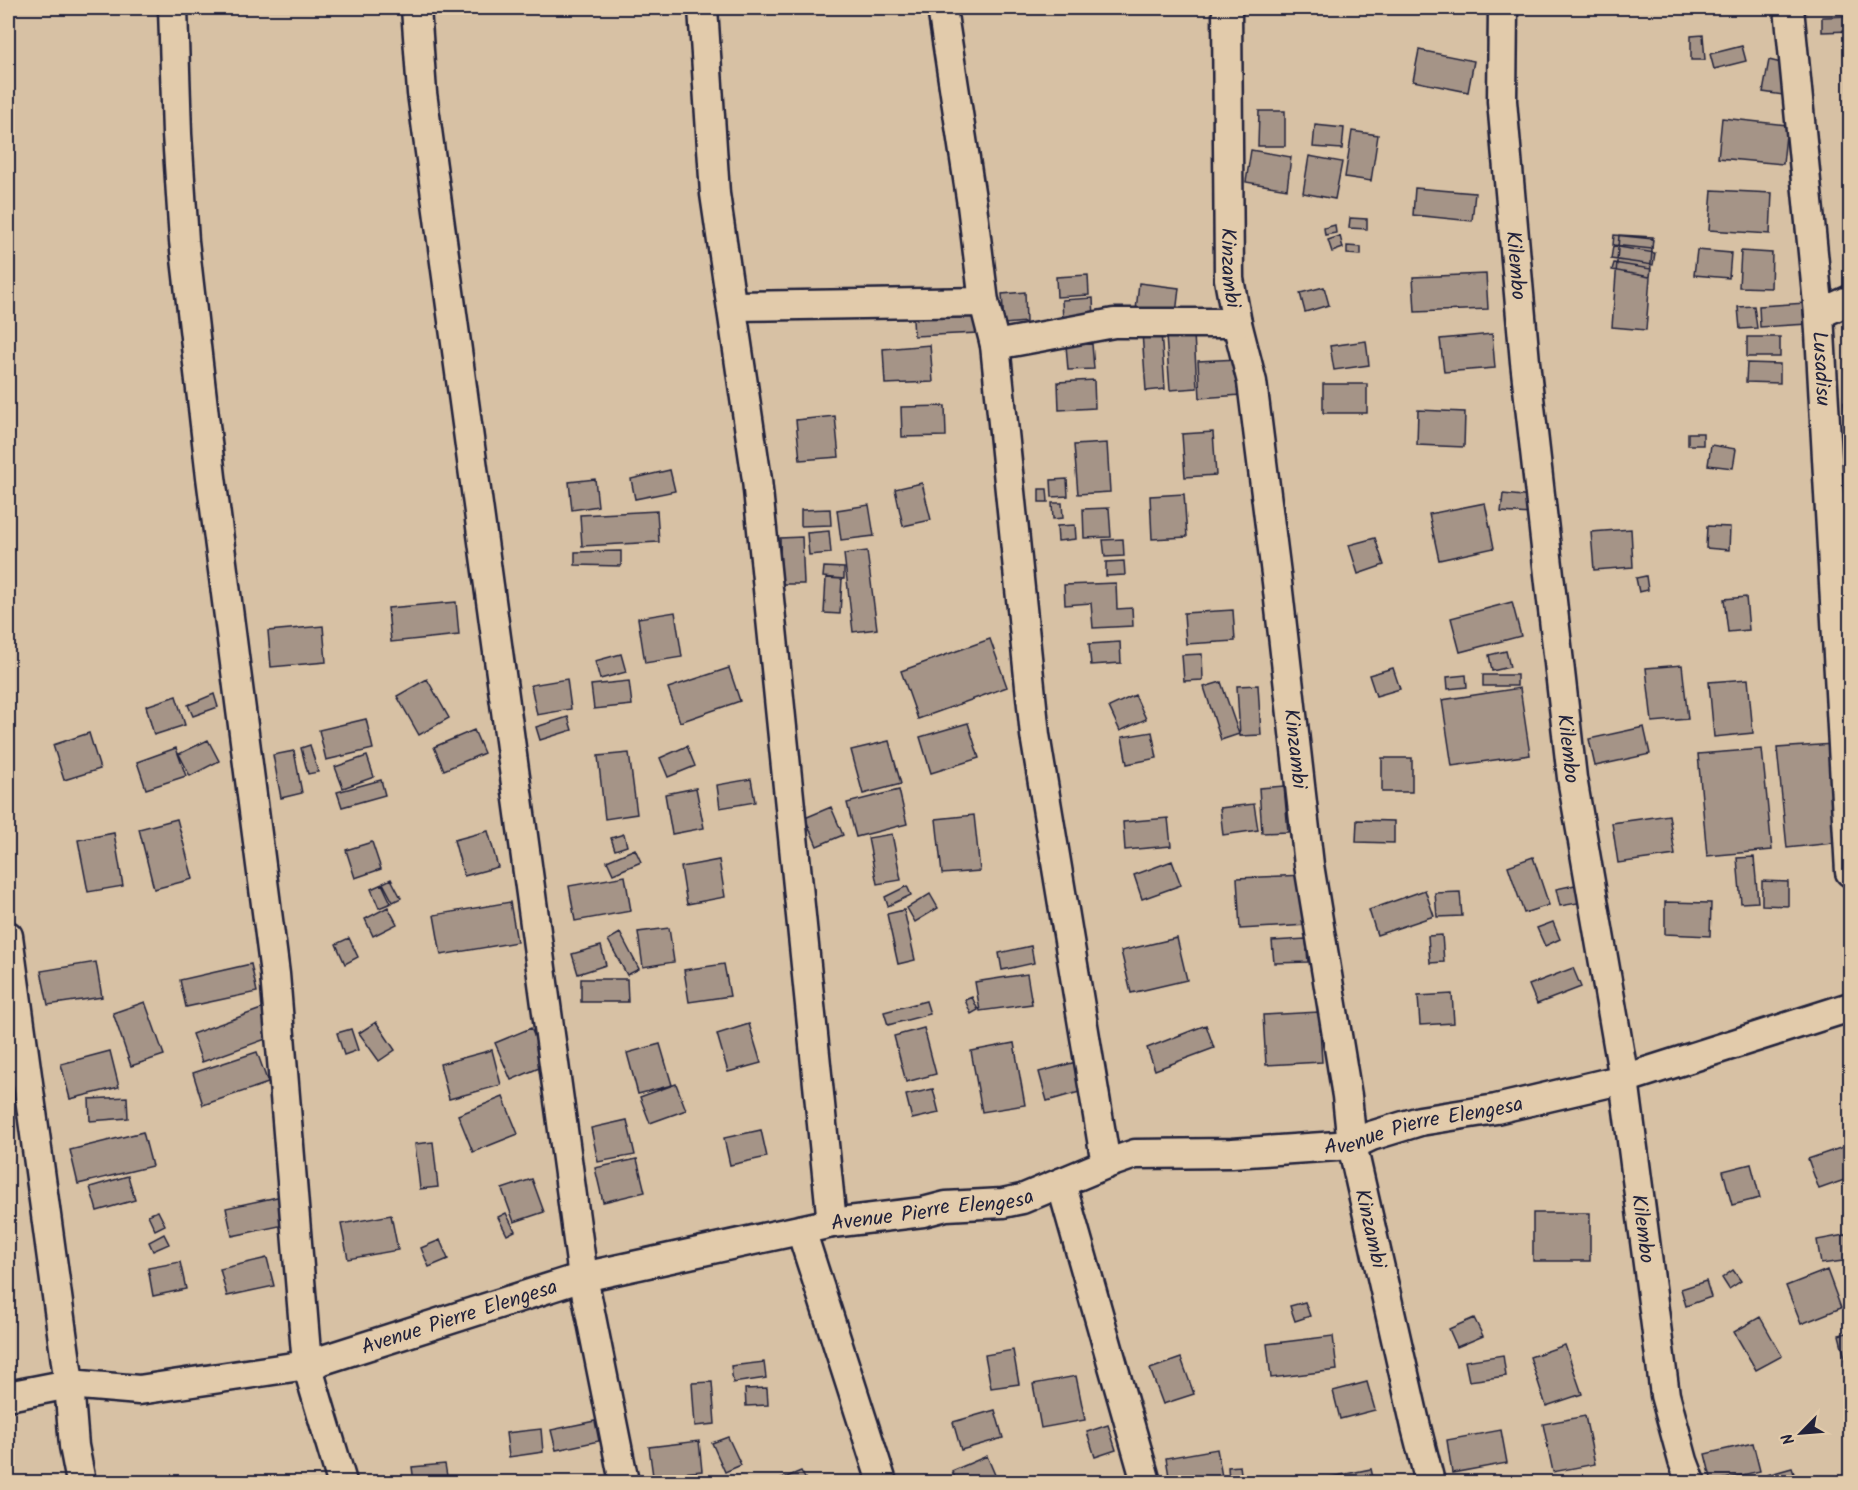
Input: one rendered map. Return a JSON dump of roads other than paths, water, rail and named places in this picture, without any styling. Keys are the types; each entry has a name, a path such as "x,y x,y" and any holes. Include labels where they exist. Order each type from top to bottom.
{"street":[{"path":"173,8 177,134 184,241 211,477 274,974 307,1365 342,1482"},
{"path":"416,8 424,105 583,1277 624,1482"},
{"path":"703,8 715,194 757,480 831,1223"},
{"path":"942,8 972,205 984,302 995,345 1035,735 1106,1164"},
{"name":"Kinzambi","path":"1227,8 1229,279 1252,382 1309,865 1347,1096 1352,1144 1430,1482"},
{"name":"Kilembo","path":"1503,8 1502,101 1525,362 1572,778 1624,1079 1665,1395 1691,1482"},
{"name":"Lusadisu","path":"1789,8 1820,314 1851,872"},
{"path":"1820,314 1851,300"},
{"path":"732,306 984,302"},
{"path":"995,345 1114,323 1237,323"},
{"path":"8,936 69,1384 74,1446 81,1482"},
{"name":"Avenue Pierre Elengesa","path":"8,1396 69,1384 139,1390 307,1365 583,1277 831,1223 923,1212 946,1206 1004,1203 1022,1199 1106,1164 1142,1153 1232,1153 1352,1144 1420,1121 1496,1109 1624,1079 1851,1007"},
{"path":"1061,1183 1146,1482"},
{"path":"801,1230 882,1482"}]}
